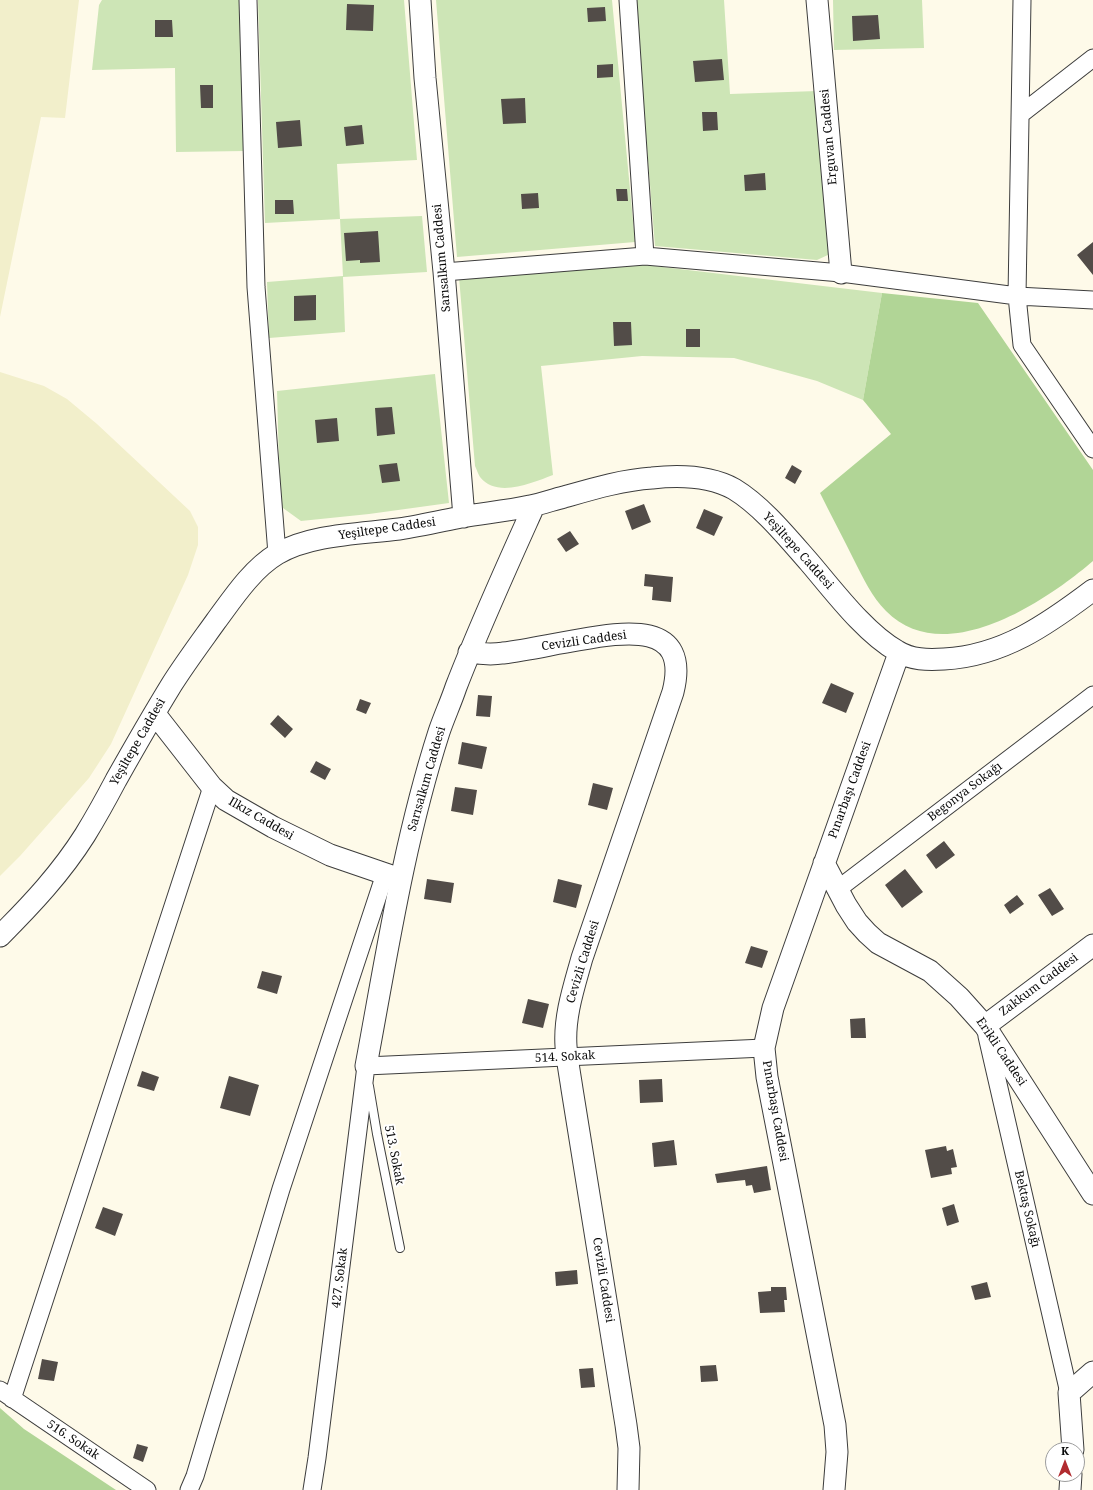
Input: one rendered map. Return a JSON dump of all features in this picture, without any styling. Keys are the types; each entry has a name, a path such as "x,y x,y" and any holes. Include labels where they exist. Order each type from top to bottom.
{"street":[{"path":"248,0 256,287 277,554"},
{"name":"Sarısalkım Caddesi","path":"420,0 425,78 444,272 464,517"},
{"path":"628,0 645,256"},
{"name":"Erguvan Caddesi","path":"817,0 841,273"},
{"path":"1022,0 1017,296 1022,344 1093,449"},
{"path":"1021,114 1093,58"},
{"path":"444,272 645,256 841,273 1017,296 1093,300"},
{"name":"Yeşiltepe Caddesi","path":"0,936 28,908 66,864 87,832 173,682 224,610 260,568 277,554 295,546 316,540 403,528 534,506 616,484 652,478 686,477 714,480 735,490 756,506 784,534 865,625 899,653 916,659 956,659 981,654 1011,643 1038,629 1093,590"},
{"name":"Sarısalkım Caddesi","path":"366,1066 392,877 415,816 427,770 440,730 469,652 534,506"},
{"name":"Cevizli Caddesi","path":"469,652 488,655 587,638 636,633 649,636 667,646 673,655 676,669 674,692 584,951 572,994 566,1032 568,1057 626,1425 629,1448 628,1490"},
{"name":"Pınarbaşı Caddesi","path":"834,1490 837,1452 835,1425 767,1077 764,1048 773,1008 899,653"},
{"name":"Begonya Sokağı","path":"838,889 1093,695"},
{"name":"Ilkız Caddesi","path":"155,714 212,788 226,800 273,827 330,855 392,877"},
{"path":"6,1394 212,788"},
{"name":"Erikli Caddesi","path":"824,863 846,905 857,922 867,933 878,943 930,971 954,992 985,1026 1093,1194"},
{"path":"189,1490 195,1476 281,1189 392,877"},
{"name":"Zakkum Caddesi","path":"985,1026 1093,945"},
{"name":"Bektaş Sokağı","path":"985,1026 1069,1393"},
{"name":"514. Sokak","path":"366,1066 764,1048"},
{"name":"427. Sokak","path":"312,1490 366,1066"},
{"path":"1072,1442 1069,1393 1093,1372"},
{"name":"516. Sokak","path":"6,1394 147,1490"}],"lane":[{"name":"513. Sokak","path":"366,1066 377,1134 400,1248"}],"shaded area":[{"path":"0,0 79,0 65,118 41,117 0,317"},
{"path":"0,372 44,386 67,399 97,424 190,511 198,527 198,545 188,575 111,744 89,778 20,856 0,876"}],"green space":[{"path":"102,0 240,0 245,151 176,152 175,68 92,70 99,5"},
{"path":"258,0 404,0 417,160 337,164 340,219 265,223"},
{"path":"436,0 612,0 635,242 457,257"},
{"path":"635,0 724,0 730,94 817,91 830,254 817,260 655,246"},
{"path":"833,0 922,0 924,48 834,50"},
{"path":"422,216 427,272 343,277 345,332 269,338 267,282 343,276 340,219"},
{"path":"637,264 882,293 863,400 817,381 734,358 642,356 541,366 553,475 516,487 496,487 487,484 480,477 475,466 459,277"},
{"path":"882,293 978,303 1093,470 1093,561 1049,594 1022,610 993,624 964,632 936,634 910,627 886,611 876,600 864,580 820,493 891,434 863,400"},
{"path":"435,374 449,503 369,514 301,521 283,508 280,499 277,391"},
{"path":"0,1408 24,1429 116,1490 0,1490"}],"building":[{"path":"347,4 374,5 373,31 346,30"},
{"path":"605,7 606,21 588,22 587,8"},
{"path":"878,15 880,39 853,41 852,16"},
{"path":"155,20 172,20 173,37 155,37"},
{"path":"722,59 724,80 695,82 693,61"},
{"path":"613,64 613,77 597,78 597,65"},
{"path":"200,85 213,85 213,108 201,108"},
{"path":"525,98 526,123 503,124 501,99"},
{"path":"702,112 717,112 718,130 703,131"},
{"path":"300,120 302,146 278,148 276,122"},
{"path":"362,125 364,144 346,146 344,127"},
{"path":"765,173 766,190 745,191 744,175"},
{"path":"616,189 627,189 628,201 617,201"},
{"path":"538,193 539,208 522,209 521,194"},
{"path":"275,200 293,200 294,214 275,214"},
{"path":"378,231 380,262 360,263 360,260 346,261 344,233"},
{"path":"1093,242 1093,275 1077,255"},
{"path":"316,295 316,320 294,321 294,296"},
{"path":"613,322 631,322 632,345 614,346"},
{"path":"686,329 700,329 700,347 686,347"},
{"path":"392,407 395,434 377,436 375,408"},
{"path":"337,418 339,441 317,443 315,420"},
{"path":"397,463 400,481 382,483 379,465"},
{"path":"792,465 802,471 795,484 785,478"},
{"path":"644,504 651,522 632,530 625,511"},
{"path":"704,509 723,517 714,536 696,528"},
{"path":"570,531 579,544 566,552 557,539"},
{"path":"645,574 673,577 671,602 652,600 653,587 644,586"},
{"path":"831,683 854,693 846,713 822,703"},
{"path":"478,695 492,696 490,717 476,716"},
{"path":"360,699 371,703 366,714 356,710"},
{"path":"278,715 293,729 285,738 270,724"},
{"path":"462,742 487,747 482,769 458,764"},
{"path":"316,761 331,769 325,780 310,772"},
{"path":"593,783 613,788 607,810 588,805"},
{"path":"455,787 477,790 473,815 451,811"},
{"path":"944,841 955,855 936,869 926,855"},
{"path":"905,869 923,892 902,908 885,885"},
{"path":"427,879 454,883 451,903 424,899"},
{"path":"558,879 582,885 576,908 553,902"},
{"path":"1050,888 1064,909 1052,916 1038,895"},
{"path":"1017,895 1024,904 1010,914 1004,905"},
{"path":"751,946 768,951 762,968 745,963"},
{"path":"262,971 282,976 277,994 257,988"},
{"path":"528,999 549,1004 543,1028 522,1023"},
{"path":"865,1018 866,1038 851,1038 850,1019"},
{"path":"142,1071 159,1077 154,1091 137,1086"},
{"path":"229,1076 259,1085 250,1116 220,1108"},
{"path":"662,1079 663,1102 640,1103 639,1080"},
{"path":"674,1140 677,1165 654,1167 652,1143"},
{"path":"946,1146 947,1151 953,1149 957,1167 951,1168 952,1174 931,1178 925,1150"},
{"path":"767,1166 771,1190 754,1193 752,1185 746,1186 745,1180 717,1183 715,1174"},
{"path":"954,1204 959,1222 947,1226 942,1208"},
{"path":"103,1207 123,1214 115,1236 95,1228"},
{"path":"577,1270 578,1284 556,1286 555,1272"},
{"path":"987,1282 991,1297 975,1300 971,1286"},
{"path":"771,1287 786,1287 787,1300 784,1300 785,1312 760,1313 758,1292 771,1291"},
{"path":"42,1359 58,1362 54,1381 38,1379"},
{"path":"716,1365 718,1381 701,1382 700,1366"},
{"path":"593,1368 595,1387 581,1388 579,1369"},
{"path":"137,1444 148,1447 143,1462 133,1458"}]}
